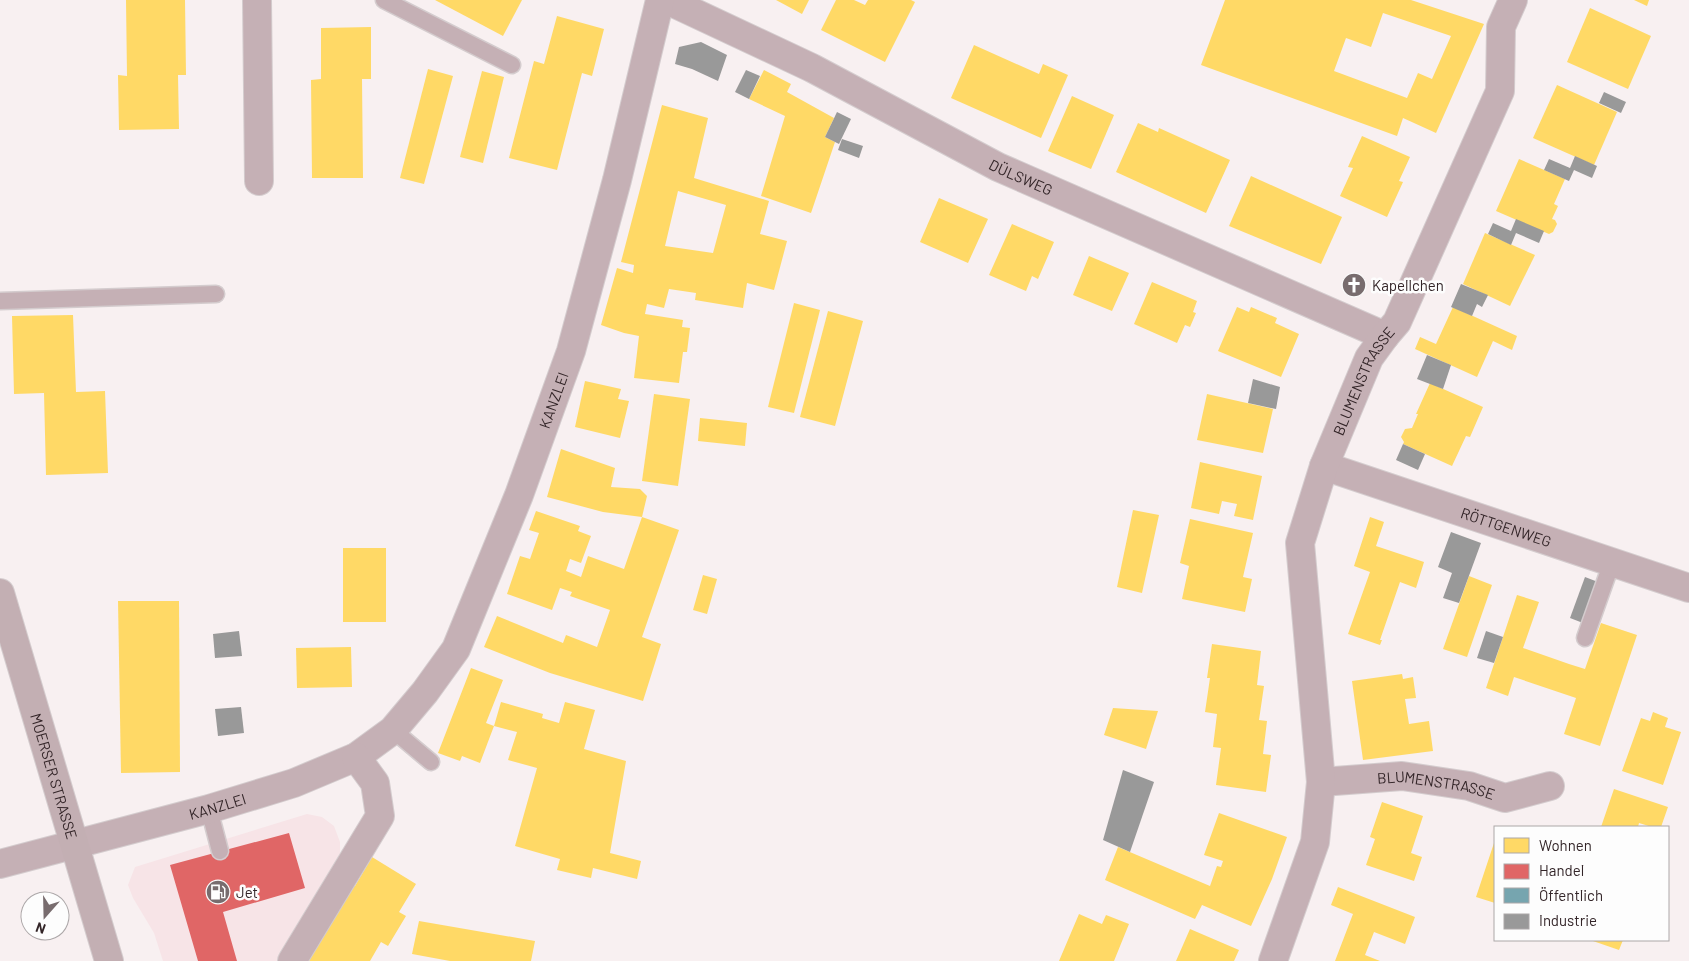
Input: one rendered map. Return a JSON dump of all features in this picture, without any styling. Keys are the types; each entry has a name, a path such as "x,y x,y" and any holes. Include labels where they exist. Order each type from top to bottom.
{"main road":[{"name":"MOERSER STRASSE","path":"0,593 109,961"}],"street":[{"path":"256,0 259,181"},
{"name":"KANZLEI","path":"0,864 209,809 294,783 356,757 393,730 426,692 456,649 526,476 571,351 617,180 660,0"},
{"name":"DÜLSWEG","path":"667,0 812,68 998,167 1385,336"},
{"name":"BLUMENSTRASSE","path":"1273,961 1316,842 1321,782 1300,543 1324,466 1370,358 1397,322 1500,91 1501,27 1513,0"},
{"name":"RÖTTGENWEG","path":"1324,466 1689,588"},
{"path":"292,961 380,816 376,783 356,757"},
{"name":"BLUMENSTRASSE","path":"1321,782 1402,776 1469,786 1505,798 1550,786"}],"lane":[{"path":"384,0 512,65"},
{"path":"0,301 216,294"},
{"path":"1585,638 1612,562"},
{"path":"393,730 431,762"},
{"path":"209,809 220,851"}],"shaded area":[{"path":"307,814 322,817 334,826 340,842 340,855 278,961 163,961 154,933 133,898 128,885 135,867"}],"building: Wohnen":[{"path":"126,0 185,0 186,75 178,75 179,129 119,130 118,75 127,76"},
{"path":"435,0 522,0 503,36"},
{"path":"776,0 809,0 802,14"},
{"path":"836,0 854,0 865,5 868,0 911,0 915,2 885,62 821,30"},
{"path":"1225,0 1411,0 1484,24 1436,133 1403,118 1397,136 1201,65","holes":["1383,13 1451,36 1432,79 1418,73 1407,98 1334,71 1346,38 1371,47"]},
{"path":"1634,0 1649,0 1647,6"},
{"path":"1590,8 1651,36 1628,89 1567,62"},
{"path":"557,16 604,29 592,76 582,73 557,170 509,158 534,61 544,64"},
{"path":"371,27 371,79 362,79 363,178 312,178 311,80 321,79 321,28"},
{"path":"974,45 1039,74 1043,64 1068,75 1041,138 951,98"},
{"path":"428,69 453,76 424,184 400,178"},
{"path":"764,70 791,84 787,92 834,118 825,137 835,142 811,213 761,196 785,116 749,99"},
{"path":"482,71 504,77 483,163 460,157"},
{"path":"1557,85 1617,112 1594,165 1533,138"},
{"path":"1072,96 1114,115 1091,169 1048,151"},
{"path":"662,105 708,118 694,178 769,201 760,234 787,241 774,290 747,283 743,308 695,300 696,293 669,289 664,308 647,304 645,314 683,320 682,327 690,328 687,352 683,352 679,383 634,378 639,336 601,325 617,268 633,273 634,265 621,262","holes":["678,191 726,205 713,253 665,246"]},
{"path":"1138,123 1158,132 1159,128 1230,160 1206,213 1116,172"},
{"path":"1362,136 1410,157 1399,181 1403,182 1387,217 1340,196 1353,168 1348,167"},
{"path":"1519,159 1565,179 1554,204 1558,206 1552,219 1557,224 1553,232 1549,234 1496,211"},
{"path":"1251,176 1342,217 1321,264 1229,226"},
{"path":"939,198 988,219 968,263 920,242"},
{"path":"1012,224 1054,242 1038,279 1032,276 1026,291 989,275"},
{"path":"1485,233 1535,255 1510,306 1463,284"},
{"path":"1089,256 1129,273 1112,311 1073,295"},
{"path":"1152,282 1197,301 1193,312 1196,313 1190,327 1185,325 1177,343 1134,324"},
{"path":"794,303 820,310 794,413 768,407"},
{"path":"1237,307 1249,312 1251,307 1277,318 1275,323 1299,334 1281,377 1218,351"},
{"path":"1453,307 1517,336 1512,350 1493,341 1477,377 1415,349 1420,337 1436,344"},
{"path":"828,311 863,321 835,426 800,417"},
{"path":"73,315 76,392 105,391 108,473 46,475 44,393 14,394 12,316"},
{"path":"585,381 621,389 618,399 629,401 620,438 575,427"},
{"path":"1430,383 1483,407 1470,437 1466,436 1452,466 1403,444 1404,442 1401,437 1405,429 1412,428"},
{"path":"654,394 690,399 678,486 642,481"},
{"path":"1207,394 1273,409 1263,453 1197,440"},
{"path":"700,418 747,423 745,446 698,441"},
{"path":"561,449 615,468 611,487 640,489 647,496 642,517 603,512 547,497"},
{"path":"1200,462 1262,476 1253,520 1234,516 1237,504 1222,501 1219,514 1191,508"},
{"path":"1133,510 1159,515 1142,593 1117,587"},
{"path":"536,511 580,526 578,531 591,536 581,563 570,559 566,571 581,577 588,556 624,569 642,517 679,530 642,637 661,644 643,701 550,673 484,647 497,616 563,643 566,635 597,647 610,610 570,596 572,592 560,588 552,610 507,594 520,556 530,559 539,533 529,530"},
{"path":"1370,517 1384,522 1376,546 1424,562 1416,588 1400,582 1380,640 1382,640 1380,645 1348,634 1370,572 1354,566"},
{"path":"1190,519 1253,533 1243,577 1252,579 1245,612 1182,599 1189,566 1180,563"},
{"path":"343,548 386,548 386,622 343,622"},
{"path":"703,575 717,579 707,614 693,610"},
{"path":"1469,576 1492,585 1467,657 1443,649"},
{"path":"1517,595 1539,602 1523,648 1569,664 1585,669 1601,623 1637,635 1600,746 1564,734 1576,698 1514,677 1508,696 1486,688"},
{"path":"118,601 179,601 180,772 121,773"},
{"path":"1212,644 1261,651 1257,685 1264,686 1259,720 1267,721 1263,754 1271,755 1266,792 1216,785 1221,748 1213,747 1217,714 1205,712"},
{"path":"351,647 352,687 297,688 296,648"},
{"path":"471,668 503,680 486,723 494,726 480,763 462,756 460,761 438,753"},
{"path":"1402,674 1403,679 1413,677 1416,698 1405,699 1409,724 1429,721 1433,751 1363,760 1352,681"},
{"path":"501,702 543,714 542,718 559,723 565,702 595,710 584,749 626,761 610,853 641,861 637,879 593,868 591,878 557,870 560,859 515,846 537,768 508,760 517,732 494,726"},
{"path":"1113,708 1158,711 1146,749 1104,735"},
{"path":"1653,712 1668,718 1665,727 1681,732 1663,785 1622,771 1641,718 1650,721"},
{"path":"1614,789 1668,807 1661,826 1649,826 1639,823 1638,826 1601,826"},
{"path":"1382,802 1423,816 1411,853 1422,857 1414,881 1366,865 1375,839 1370,837"},
{"path":"1219,813 1287,837 1272,879 1251,926 1202,905 1195,919 1105,880 1118,847 1210,886 1217,866 1221,867 1223,861 1204,855"},
{"path":"1494,843 1494,903 1476,897"},
{"path":"372,857 416,884 399,912 406,916 388,946 381,942 370,961 304,961 352,884 355,886"},
{"path":"1338,887 1415,917 1405,944 1374,932 1365,955 1380,961 1335,961 1353,914 1331,905"},
{"path":"1079,914 1102,924 1106,915 1129,924 1114,961 1059,961"},
{"path":"419,921 535,941 531,961 450,961 412,954"},
{"path":"1190,929 1239,950 1234,961 1176,961"},
{"path":"1593,941 1623,941 1619,950"}],"building: Handel":[{"path":"289,833 305,888 223,912 237,961 198,961 170,865"}],"building: Öffentlich":[{"name":"Kapellchen","path":"1355,278 1361,282 1360,290 1353,293 1346,288 1348,281"}],"building: Industrie":[{"path":"701,42 727,55 718,81 692,69 675,64 679,47"},
{"path":"746,70 760,76 749,99 735,92"},
{"path":"1604,92 1626,102 1621,113 1599,103"},
{"path":"837,112 851,119 839,144 825,137"},
{"path":"842,139 863,146 859,158 838,150"},
{"path":"1575,156 1597,166 1592,178 1574,170 1569,181 1544,170 1549,159 1570,168"},
{"path":"1516,219 1544,231 1539,243 1516,233 1511,245 1488,234 1493,223 1511,231"},
{"path":"1461,284 1488,295 1482,307 1477,304 1472,316 1451,307"},
{"path":"1427,355 1451,365 1443,389 1417,379"},
{"path":"1253,379 1280,387 1276,409 1248,403"},
{"path":"1403,444 1425,454 1418,470 1396,460"},
{"path":"1451,532 1481,543 1459,603 1443,598 1452,573 1438,567"},
{"path":"1585,577 1598,582 1583,623 1570,618"},
{"path":"239,631 242,656 215,658 213,634"},
{"path":"1486,631 1503,637 1494,663 1477,658"},
{"path":"241,707 244,733 218,736 215,709"},
{"path":"1123,770 1154,782 1130,852 1103,840"}],"place":[{"name":"Kapellchen","path":"1354,285"},
{"name":"Jet","path":"218,892"}]}
